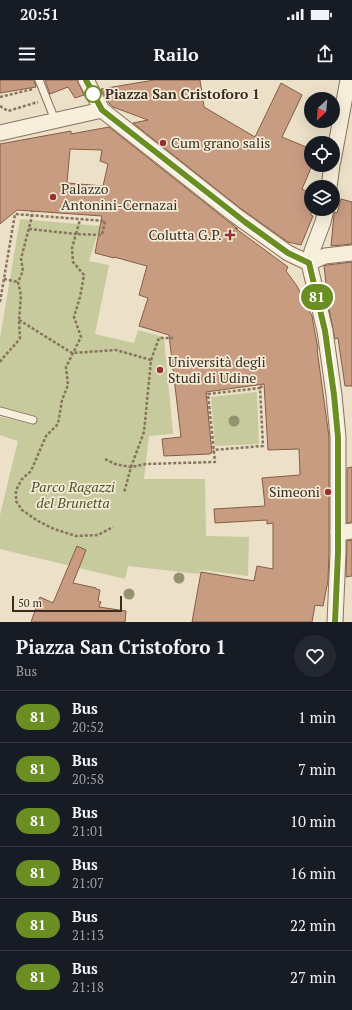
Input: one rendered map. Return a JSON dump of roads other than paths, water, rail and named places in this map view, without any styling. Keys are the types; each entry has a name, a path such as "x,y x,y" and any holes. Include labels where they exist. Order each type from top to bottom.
{"street":[{"path":"86,80 102,110 241,219 288,253 309,263 325,256 352,253"},
{"path":"338,136 348,80"},
{"path":"0,133 102,110"},
{"path":"324,216 309,263 325,331 334,395 345,436 345,532 335,622"}],"lane":[{"path":"40,84 55,120"},
{"path":"0,411 33,420"}],"place":[{"name":"Piazza San Cristoforo 1","path":"93,94"},
{"name":"Cum grano salis","path":"163,143"},
{"name":"Palazzo Antonini-Cernazai","path":"53,197"},
{"name":"Colutta G.P.","path":"230,235"},
{"name":"Università degli Studi di Udine","path":"160,370"},
{"name":"Simeoni","path":"328,492"}],"park label":[{"name":"Parco Ragazzi del Brunetta","path":"73,496"}]}
